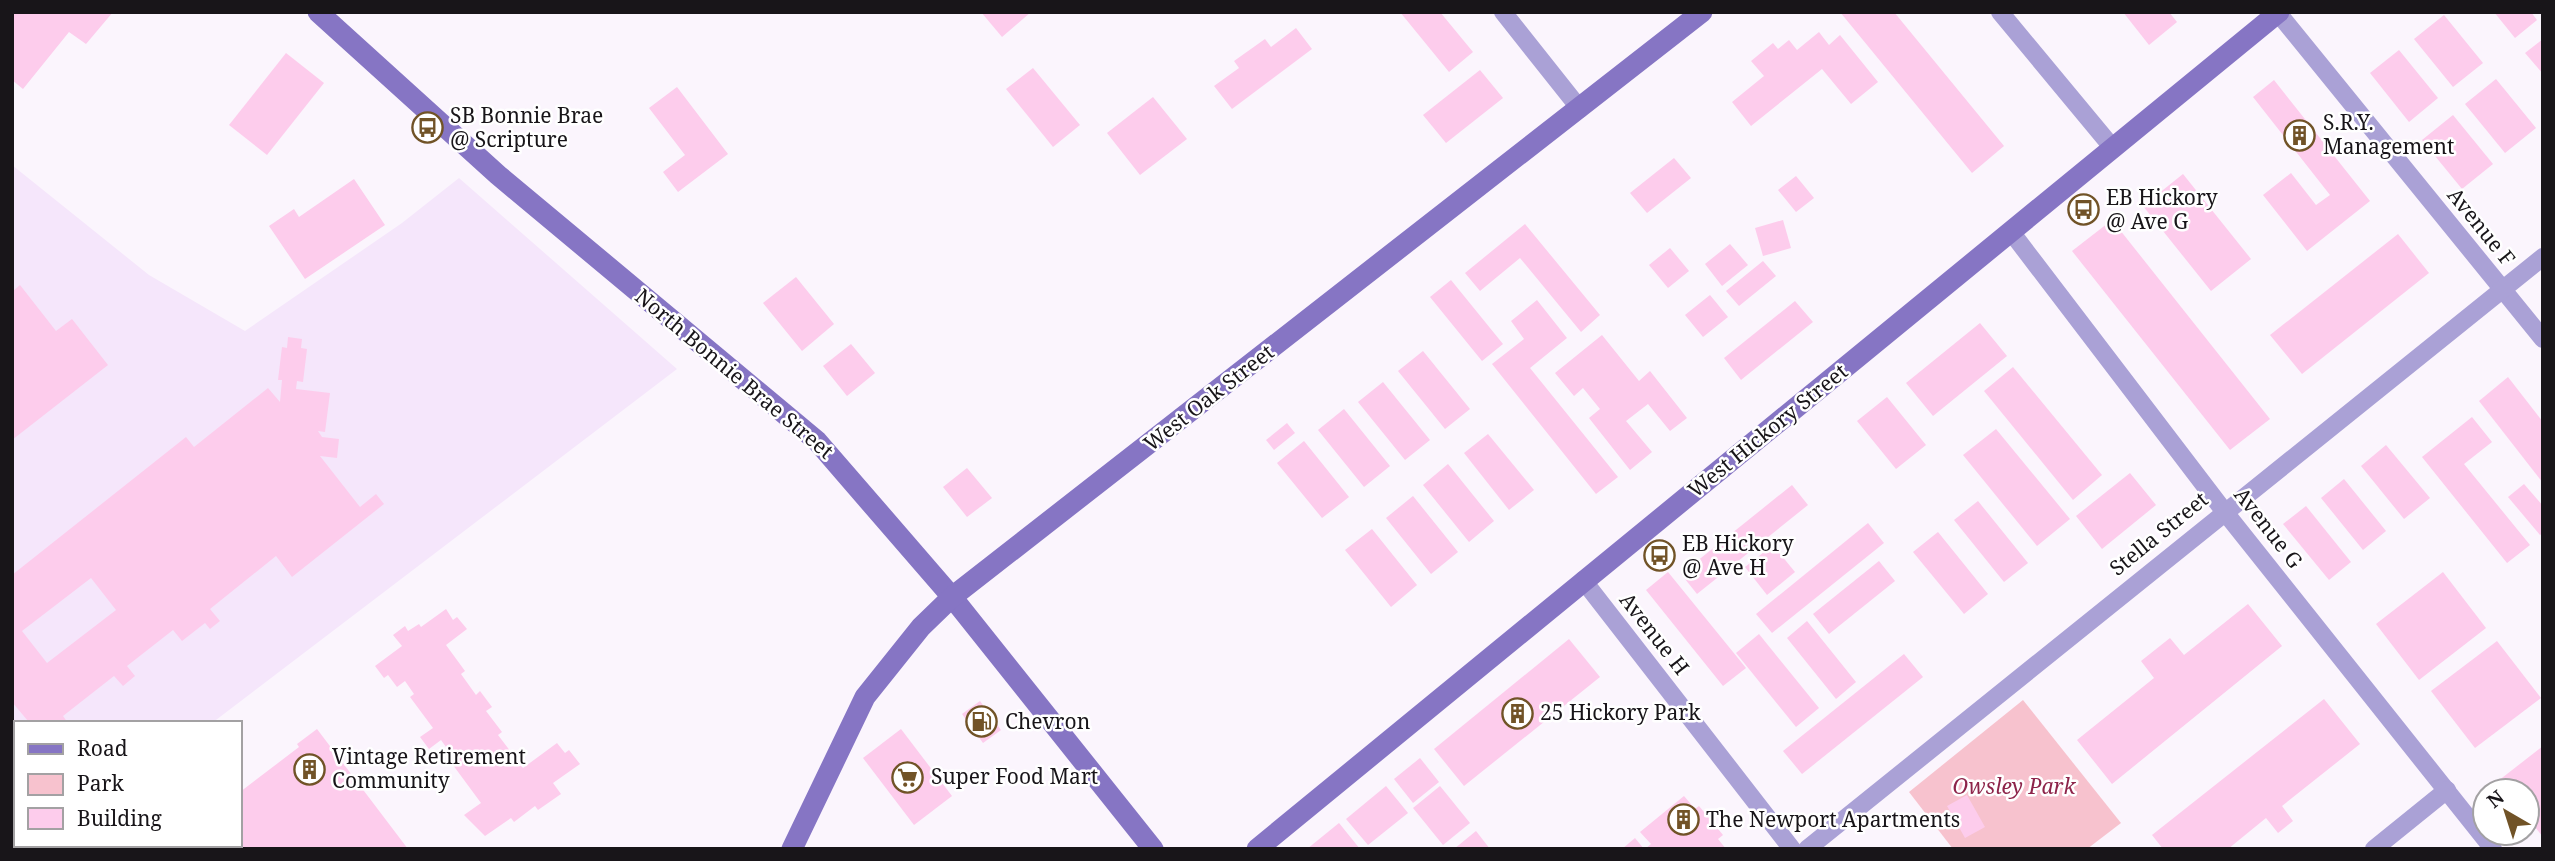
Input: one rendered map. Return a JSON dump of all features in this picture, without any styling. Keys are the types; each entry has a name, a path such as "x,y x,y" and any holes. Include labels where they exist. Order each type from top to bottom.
{"main road":[{"name":"North Bonnie Brae Street","path":"318,12 499,175 817,441 952,597 1153,849"},
{"name":"West Oak Street","path":"792,849 866,697 921,627 952,597 1702,12"},
{"name":"West Hickory Street","path":"1256,849 2012,233 2278,12"}],"street":[{"path":"1503,12 1580,109"},
{"path":"2000,12 2112,148"},
{"name":"Avenue F","path":"2278,12 2543,339"},
{"name":"Avenue G","path":"2012,233 2224,510 2493,849"},
{"name":"Stella Street","path":"1807,849 2224,510 2543,257"},
{"name":"Avenue H","path":"1583,580 1792,849"},
{"path":"2374,849 2447,790"}],"shaded area":[{"path":"12,165 149,275 245,331 402,223 459,178 677,369 215,721 14,721 14,847 48,847 12,849"}],"green space":[{"name":"Owsley Park","path":"2023,700 2121,823 2087,849 1953,849 1909,792"}],"building":[{"path":"12,12 113,12 86,44 69,32 23,89 12,80"},
{"path":"981,12 1031,12 1002,37"},
{"path":"1400,12 1440,12 1473,52 1449,72"},
{"path":"1840,12 1894,12 2004,146 1972,173"},
{"path":"2123,12 2169,12 2177,22 2149,45"},
{"path":"2494,12 2531,12 2537,20 2515,38"},
{"path":"2444,15 2483,63 2453,87 2414,39"},
{"path":"1296,28 1312,49 1232,109 1214,86 1239,68 1234,61 1265,39 1271,47"},
{"path":"1819,32 1829,45 1840,35 1878,82 1851,104 1822,69 1751,126 1732,102 1764,76 1751,61 1773,43 1778,49 1789,40 1797,50"},
{"path":"2543,39 2543,74 2525,53"},
{"path":"2399,50 2438,98 2409,122 2370,73"},
{"path":"286,53 324,83 267,155 229,125"},
{"path":"1033,68 1080,125 1053,147 1006,89"},
{"path":"1480,70 1503,98 1446,143 1423,115"},
{"path":"2496,79 2536,128 2505,153 2465,104"},
{"name":"S.R.Y. Management","path":"2274,80 2370,201 2307,251 2263,195 2291,173 2316,205 2330,195 2253,97"},
{"path":"677,87 728,154 678,192 663,172 685,155 649,108"},
{"path":"1153,97 1187,139 1140,175 1107,133"},
{"path":"2453,115 2493,164 2462,189 2422,140"},
{"path":"1674,158 1691,178 1647,213 1630,193"},
{"path":"2183,174 2251,259 2211,291 2143,206"},
{"path":"1796,176 1814,198 1796,212 1778,190"},
{"path":"354,179 385,225 305,279 269,226 294,209 299,217"},
{"path":"1783,220 1791,248 1763,256 1755,228"},
{"path":"2112,220 2270,419 2230,450 2072,251"},
{"path":"1525,224 1600,315 1581,332 1520,258 1480,291 1465,273"},
{"path":"2398,234 2429,273 2302,374 2270,335"},
{"path":"1730,244 1748,265 1722,286 1705,264"},
{"path":"1670,248 1689,271 1668,288 1649,265"},
{"path":"1763,261 1776,276 1739,306 1726,291"},
{"path":"796,277 834,324 802,351 763,303"},
{"path":"1451,280 1503,344 1482,361 1430,297"},
{"path":"20,285 56,331 72,319 108,365 12,440 12,292"},
{"path":"1710,295 1728,317 1703,337 1685,315"},
{"path":"1537,300 1567,338 1530,368 1618,477 1596,494 1492,364 1524,339 1511,321"},
{"path":"1795,301 1813,322 1741,380 1724,358"},
{"path":"1980,323 2007,356 1933,416 1906,383"},
{"path":"1602,335 1639,381 1650,371 1687,418 1670,431 1648,404 1626,421 1652,452 1630,470 1589,418 1600,409 1583,388 1574,396 1555,373"},
{"path":"288,337 302,339 301,348 307,349 303,382 297,381 296,389 330,393 325,432 318,431 322,437 339,439 337,458 320,456 360,507 376,494 384,504 292,577 276,556 210,609 220,621 210,629 205,623 182,641 173,630 127,666 135,676 123,686 114,676 63,716 67,721 28,721 12,702 12,575 186,437 194,447 268,388 280,402 282,380 278,380 282,347 287,348","holes":["91,578 116,610 47,663 22,631"]},
{"path":"851,344 875,373 847,396 823,366"},
{"path":"1423,351 1470,409 1445,429 1398,371"},
{"path":"2013,367 2102,475 2073,500 1984,391"},
{"path":"2508,377 2543,422 2543,483 2479,401"},
{"path":"1383,382 1430,440 1405,460 1358,402"},
{"path":"1887,397 1926,445 1896,469 1857,421"},
{"path":"1344,409 1390,466 1364,487 1318,430"},
{"path":"2472,417 2492,442 2464,464 2530,545 2507,563 2422,457"},
{"path":"1287,423 1295,433 1274,450 1266,440"},
{"path":"1996,429 2070,519 2037,546 1963,455"},
{"path":"1488,434 1534,490 1509,510 1464,453"},
{"path":"1304,441 1349,497 1322,518 1277,463"},
{"path":"2386,445 2430,498 2404,519 2361,466"},
{"path":"1448,464 1494,521 1469,542 1423,485"},
{"path":"967,468 992,498 967,517 943,487"},
{"path":"2130,473 2156,505 2102,549 2076,516"},
{"path":"2344,479 2386,531 2363,550 2321,498"},
{"path":"2524,484 2543,506 2543,533 2540,535 2508,497"},
{"path":"1792,485 1808,505 1697,594 1681,574"},
{"path":"1413,496 1458,552 1431,574 1386,518"},
{"path":"1978,501 2028,563 2004,582 1954,520"},
{"path":"2306,506 2351,562 2329,580 2283,524"},
{"path":"1868,523 1884,543 1772,633 1756,614"},
{"path":"1372,529 1417,585 1391,607 1345,550"},
{"path":"1938,532 1988,594 1964,614 1913,552"},
{"path":"1773,545 1795,572 1767,595 1745,567"},
{"path":"1879,561 1895,581 1829,634 1813,614"},
{"path":"1668,572 1746,668 1723,686 1646,590"},
{"path":"2443,572 2486,628 2419,680 2376,624"},
{"path":"2248,604 2282,646 2112,784 2077,740 2154,678 2141,661 2170,638 2184,655"},
{"path":"446,609 453,620 457,617 467,629 446,645 465,671 461,674 476,695 480,691 492,707 486,711 502,732 498,735 523,768 557,743 565,753 569,750 580,764 553,783 561,794 538,810 535,806 514,822 511,818 485,836 464,815 481,803 450,761 454,758 441,740 429,749 420,737 433,728 410,697 414,694 405,681 397,687 388,675 384,678 375,666 402,646 393,635 405,626 408,631 419,624 421,627"},
{"path":"1807,621 1856,682 1836,699 1787,638"},
{"path":"1759,634 1819,708 1796,727 1736,653"},
{"name":"25 Hickory Park","path":"1569,639 1600,677 1464,786 1434,749"},
{"path":"2497,641 2541,698 2475,748 2431,691"},
{"path":"1904,654 1923,677 1802,774 1783,751"},
{"path":"2324,699 2360,744 2282,806 2293,821 2278,833 2266,818 2228,849 2163,849 2152,835"},
{"name":"Chevron","path":"980,701 1001,730 983,743 962,714"},
{"name":"Vintage Retirement Community","path":"317,729 408,849 215,849 214,847 242,847 242,790 299,747 297,744"},
{"name":"Super Food Mart","path":"901,729 952,796 914,825 863,758"},
{"path":"2543,746 2543,837 2541,777 2503,777"},
{"path":"1420,758 1439,782 1413,803 1394,779"},
{"path":"1386,786 1408,813 1368,845 1346,819"},
{"path":"1440,786 1470,823 1443,845 1413,808"},
{"path":"1967,795 1985,827 1965,838 1947,806"},
{"name":"The Newport Apartments","path":"1684,796 1695,809 1699,806 1723,835 1718,839 1726,849 1645,849 1651,844 1640,832"},
{"path":"1339,823 1360,849 1307,849"},
{"path":"1476,831 1490,849 1454,849"},
{"path":"1635,838 1644,849 1622,849"}],"place":[{"name":"SB Bonnie Brae @ Scripture","path":"427,128"},
{"name":"S.R.Y. Management","path":"2300,135"},
{"name":"EB Hickory @ Ave G","path":"2083,210"},
{"name":"EB Hickory @ Ave H","path":"1659,556"},
{"name":"25 Hickory Park","path":"1517,713"},
{"name":"Chevron","path":"982,722"},
{"name":"Vintage Retirement Community","path":"309,769"},
{"name":"Super Food Mart","path":"908,777"},
{"name":"The Newport Apartments","path":"1683,820"}]}
